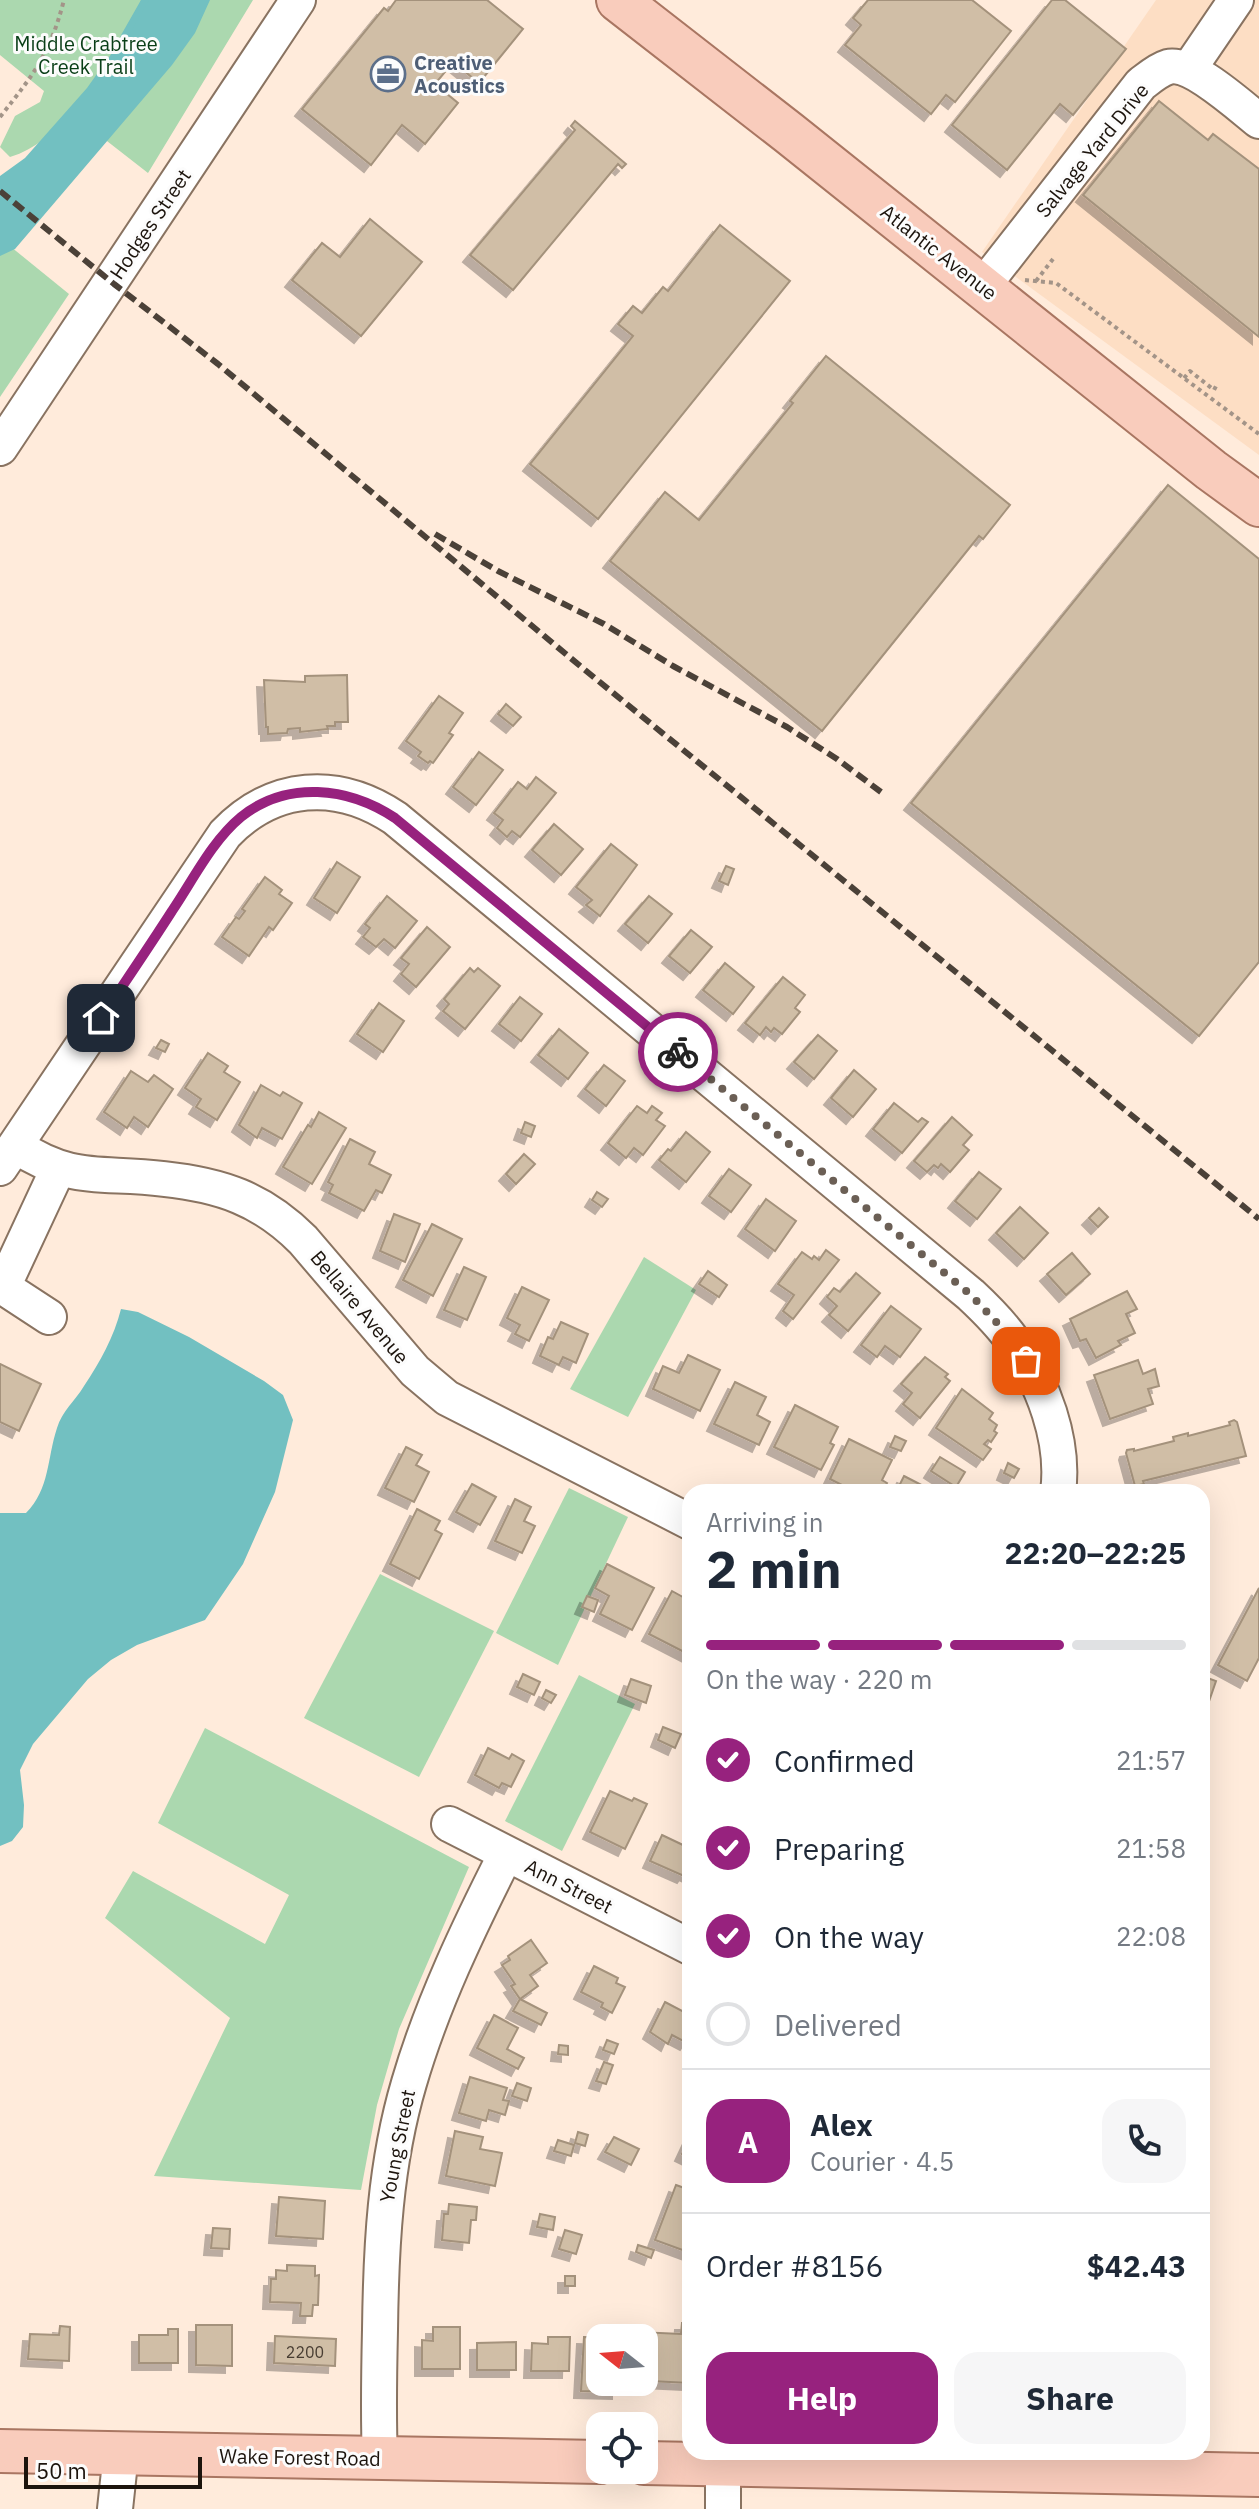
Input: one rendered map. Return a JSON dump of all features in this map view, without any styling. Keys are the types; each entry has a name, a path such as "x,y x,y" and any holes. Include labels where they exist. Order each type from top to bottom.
{"main road":[{"name":"Atlantic Avenue","path":"618,0 991,276 1211,470 1259,505"},
{"name":"Wake Forest Road","path":"0,2451 586,2462"},
{"path":"658,2462 692,2460"},
{"path":"787,2460 1259,2475"}],"street":[{"name":"Hodges Street","path":"0,448 298,0"},
{"path":"1236,0 1189,69 1259,121"},
{"name":"Salvage Yard Drive","path":"991,276 1141,84 1171,66 1189,69"},
{"path":"8,1157 232,826 262,804 282,797 306,792 351,796 375,805 395,818 971,1295 1013,1340 1040,1391 1060,1458 1058,1484"},
{"name":"Bellaire Avenue","path":"8,1157 40,1162 82,1175 164,1178 212,1188 256,1202 303,1240 415,1371 438,1392 682,1518"},
{"path":"49,1317 3,1287 58,1169"},
{"name":"Ann Street","path":"449,1824 682,1943"},
{"name":"Young Street","path":"380,2458 381,2251 389,2173 398,2126 408,2085 439,2001 506,1854"},
{"path":"115,2509 121,2453"},
{"path":"723,2509 724,2460"}],"path":[{"path":"0,117 37,70 54,38 64,0"},
{"path":"1036,281 1053,259"},
{"path":"991,276 1056,283 1259,434"},
{"path":"1184,378 1190,371 1214,390 1216,386"}],"shaded area":[{"path":"1156,0 1259,0 1259,455 982,252"}],"green space":[{"name":"Middle Crabtree Creek Trail","path":"0,0 253,0 148,173 71,113 51,134 28,150 10,157 0,147 15,116 40,102 44,91 0,55"},
{"path":"0,238 69,294 0,397"},
{"path":"644,1257 696,1290 628,1417 570,1389"},
{"path":"569,1488 628,1517 558,1665 496,1633"},
{"path":"380,1574 494,1631 419,1777 304,1718"},
{"path":"579,1675 635,1704 562,1851 505,1821"},
{"path":"205,1728 469,1867 399,2029 377,2105 361,2190 154,2176 230,2018 105,1918 133,1871 265,1944 289,1895 158,1823"}],"water":[{"path":"141,0 210,0 195,33 172,65 15,249 0,256 0,176 25,158 87,88 134,22"},
{"path":"121,1309 138,1312 189,1337 264,1381 283,1395 293,1420 275,1492 243,1564 205,1620 137,1645 111,1660 88,1679 33,1744 20,1770 23,1827 12,1841 0,1846 0,1513 26,1513 40,1494 59,1422 101,1358"}],"building":[{"path":"396,0 487,0 523,29 479,83 453,62 435,84 458,103 425,144 402,125 371,165 302,109 384,8 388,11"},
{"path":"868,0 972,0 1011,31 955,102 946,95 931,114 845,45 861,25 853,18"},
{"path":"1052,0 1065,0 1126,49 1073,115 1060,104 1007,170 952,125"},
{"path":"1159,101 1208,140 1213,134 1259,169 1259,337 1083,195"},
{"path":"575,121 626,164 622,168 618,164 513,290 470,255 575,130 571,126"},
{"path":"370,219 422,262 361,336 292,280 322,243 340,257"},
{"path":"720,225 790,281 598,519 530,464 633,336 618,324 633,306 642,313 663,287 668,291"},
{"path":"826,356 1010,505 983,539 979,536 822,731 610,561 665,492 699,520 793,403 790,401"},
{"path":"1168,485 1259,559 1259,962 1199,1036 911,803"},
{"path":"347,675 348,722 335,722 335,726 327,726 328,729 300,732 300,728 288,729 287,733 268,734 264,680 305,682 305,676"},
{"path":"439,696 463,713 449,733 453,735 433,763 428,763 418,756 421,752 406,741"},
{"path":"506,704 521,717 513,726 498,714"},
{"path":"479,752 503,770 476,805 453,787"},
{"path":"536,777 556,793 520,837 512,831 507,837 497,828 503,820 494,813 518,782 527,789"},
{"path":"554,824 583,849 561,875 532,850"},
{"path":"611,844 637,865 600,916 586,905 592,900 576,887"},
{"path":"337,862 360,877 337,913 314,898"},
{"path":"726,866 734,869 728,885 719,881"},
{"path":"265,877 282,890 279,894 292,903 273,930 269,927 249,956 222,937 236,917 239,919 245,911 242,909"},
{"path":"387,896 417,921 395,948 384,939 376,947 363,937 370,928 365,924"},
{"path":"649,896 672,914 648,943 625,924"},
{"path":"427,927 450,947 416,987 401,974 409,964 401,958"},
{"path":"691,930 712,947 690,973 669,956"},
{"path":"725,963 754,987 733,1014 703,990"},
{"path":"470,968 474,972 478,968 500,986 465,1029 443,1011 449,1004 444,999"},
{"path":"783,977 805,995 795,1008 800,1012 782,1034 774,1028 771,1032 766,1027 760,1035 745,1023"},
{"path":"520,997 542,1014 521,1041 499,1024"},
{"path":"379,1003 404,1021 383,1052 357,1034"},
{"path":"559,1029 588,1053 568,1079 538,1055"},
{"path":"818,1035 837,1051 814,1079 794,1062"},
{"path":"161,1040 169,1044 165,1052 156,1048"},
{"path":"208,1053 228,1066 224,1072 240,1082 217,1120 196,1107 201,1099 185,1088"},
{"path":"604,1065 625,1081 606,1106 585,1089"},
{"path":"854,1070 876,1089 853,1117 831,1098"},
{"path":"131,1071 148,1082 154,1075 173,1089 148,1127 134,1117 127,1128 104,1112"},
{"path":"261,1085 280,1096 283,1092 302,1103 282,1139 262,1128 257,1138 239,1125"},
{"path":"894,1103 918,1122 922,1118 928,1122 902,1153 873,1129"},
{"path":"637,1106 647,1113 652,1106 662,1113 656,1120 665,1126 643,1155 634,1148 626,1158 608,1143"},
{"path":"319,1112 346,1128 312,1184 283,1167"},
{"path":"952,1117 972,1135 963,1145 969,1150 950,1172 941,1164 938,1168 934,1165 927,1172 914,1161"},
{"path":"525,1122 535,1126 531,1137 521,1133"},
{"path":"686,1132 710,1152 686,1182 659,1160"},
{"path":"350,1139 375,1152 369,1164 391,1175 382,1193 376,1190 364,1211 329,1193 333,1185 328,1182"},
{"path":"524,1154 535,1164 516,1184 506,1174"},
{"path":"729,1169 751,1185 731,1212 709,1196"},
{"path":"979,1172 1001,1189 977,1219 955,1201"},
{"path":"597,1192 608,1199 602,1207 592,1200"},
{"path":"766,1199 796,1221 775,1251 745,1229"},
{"path":"1020,1207 1048,1233 1024,1259 996,1233"},
{"path":"1099,1208 1108,1217 1098,1227 1089,1218"},
{"path":"394,1214 420,1224 405,1262 380,1251"},
{"path":"432,1224 462,1239 433,1296 403,1280"},
{"path":"826,1250 839,1260 793,1319 783,1311 794,1295 778,1284 802,1252 819,1260"},
{"path":"1072,1253 1090,1274 1066,1295 1047,1274"},
{"path":"464,1267 486,1277 467,1320 444,1310"},
{"path":"708,1271 727,1285 719,1297 699,1284"},
{"path":"856,1273 880,1293 848,1331 829,1315 837,1306 827,1297 834,1288 840,1292"},
{"path":"522,1287 549,1300 529,1341 515,1334 520,1325 507,1318"},
{"path":"1127,1291 1137,1309 1126,1314 1135,1333 1118,1341 1121,1345 1096,1358 1086,1339 1080,1341 1070,1319"},
{"path":"891,1306 921,1329 900,1357 885,1346 877,1357 861,1345"},
{"path":"561,1322 588,1334 576,1363 563,1357 559,1365 540,1356 548,1337 553,1339"},
{"path":"688,1355 720,1370 700,1411 653,1389 663,1366 679,1373"},
{"path":"925,1357 948,1374 945,1377 950,1381 920,1418 903,1404 912,1393 901,1384"},
{"path":"1138,1360 1143,1374 1155,1369 1159,1386 1148,1389 1153,1404 1110,1419 1094,1375"},
{"path":"0,1364 41,1384 19,1431 0,1422"},
{"path":"735,1382 766,1397 757,1415 770,1422 759,1445 714,1424"},
{"path":"962,1389 993,1413 989,1419 997,1425 994,1431 997,1433 991,1442 988,1440 984,1444 991,1449 983,1460 936,1428"},
{"path":"795,1405 838,1427 830,1443 834,1445 821,1470 774,1447"},
{"path":"1229,1422 1237,1422 1246,1456 1134,1484 1127,1450 1174,1441 1173,1437 1230,1425"},
{"path":"895,1436 906,1441 901,1451 890,1447"},
{"path":"849,1439 892,1460 882,1480 886,1484 840,1484 830,1479"},
{"path":"406,1447 422,1455 416,1465 429,1472 414,1502 385,1488"},
{"path":"940,1457 965,1472 958,1484 951,1484 931,1471"},
{"path":"1008,1463 1019,1469 1014,1478 1004,1473"},
{"path":"904,1476 920,1484 900,1484"},
{"path":"472,1484 496,1497 480,1525 456,1512"},
{"path":"515,1499 531,1507 524,1521 535,1526 522,1553 495,1541"},
{"path":"417,1509 440,1521 435,1530 442,1534 419,1579 390,1564"},
{"path":"607,1564 654,1588 632,1630 600,1614 609,1596 595,1588"},
{"path":"1259,1588 1259,1658 1247,1681 1218,1665"},
{"path":"672,1591 682,1597 682,1651 649,1634"},
{"path":"587,1596 598,1600 594,1612 582,1607"},
{"path":"523,1674 540,1682 534,1695 517,1687"},
{"path":"631,1679 651,1686 646,1703 625,1695"},
{"path":"1210,1679 1216,1681 1210,1698"},
{"path":"546,1690 556,1695 551,1703 542,1698"},
{"path":"663,1727 681,1734 675,1748 658,1740"},
{"path":"488,1748 509,1759 512,1754 524,1761 511,1787 502,1783 499,1788 475,1775"},
{"path":"610,1791 647,1804 625,1849 590,1832"},
{"path":"662,1835 682,1845 682,1875 650,1861"},
{"path":"531,1940 547,1963 530,1975 538,1986 520,1999 511,1986 515,1984 502,1965 510,1960 508,1956"},
{"path":"594,1966 618,1978 616,1983 625,1987 612,2013 601,2007 603,2003 581,1992"},
{"path":"520,1999 547,2013 541,2025 513,2011"},
{"path":"665,2002 682,2011 682,2040 672,2035 668,2044 650,2032"},
{"path":"494,2015 518,2028 507,2049 524,2058 518,2069 477,2048"},
{"path":"607,2040 618,2044 614,2054 603,2050"},
{"path":"559,2045 568,2046 568,2055 558,2054"},
{"path":"604,2062 613,2065 606,2084 596,2081"},
{"path":"470,2077 507,2088 503,2100 509,2101 505,2115 489,2110 486,2121 459,2113"},
{"path":"517,2083 531,2088 527,2101 512,2096"},
{"path":"455,2131 483,2137 480,2149 502,2153 495,2186 446,2176"},
{"path":"578,2132 588,2135 585,2146 575,2143"},
{"path":"614,2137 639,2149 631,2165 605,2152"},
{"path":"558,2140 574,2145 571,2156 554,2151"},
{"path":"676,2185 682,2187 682,2250 655,2240"},
{"path":"279,2197 325,2201 323,2239 276,2236"},
{"path":"449,2204 477,2207 476,2220 471,2220 469,2243 442,2240 444,2214 448,2214"},
{"path":"540,2214 555,2217 553,2230 537,2227"},
{"path":"213,2228 230,2229 229,2249 211,2248"},
{"path":"565,2230 582,2235 576,2254 559,2249"},
{"path":"638,2245 654,2250 651,2258 636,2252"},
{"path":"287,2265 315,2266 315,2276 319,2275 318,2305 313,2305 312,2316 300,2316 301,2303 270,2302 271,2279 276,2279 276,2270 287,2271"},
{"path":"565,2276 575,2276 575,2286 565,2286"},
{"path":"682,2323 682,2383 658,2381 658,2333 681,2334"},
{"path":"196,2325 232,2325 232,2366 196,2365"},
{"path":"60,2326 70,2327 69,2361 28,2359 30,2334 59,2335"},
{"path":"433,2327 460,2327 460,2369 422,2369 422,2340 433,2341"},
{"path":"168,2329 178,2329 178,2363 139,2363 139,2335 168,2335"},
{"path":"275,2336 336,2339 335,2366 274,2363"},
{"path":"548,2337 570,2337 569,2371 531,2371 532,2343 548,2344"},
{"path":"584,2337 586,2337 586,2391 581,2391"},
{"path":"516,2342 516,2370 477,2370 477,2343"}],"waterway":[{"path":"124,37 145,0"}],"railway":[{"path":"0,191 218,364 585,670 1259,1219"},
{"path":"435,534 787,727 881,792"}],"way so far":[{"path":"678,1052 971,1295 1013,1340 1026,1361"}],"place":[{"name":"Creative Acoustics","path":"388,74"}],"route":[{"path":"101,1018 211,853 240,818 262,804 282,797 306,792 329,792 375,805 395,818 678,1052"}]}
